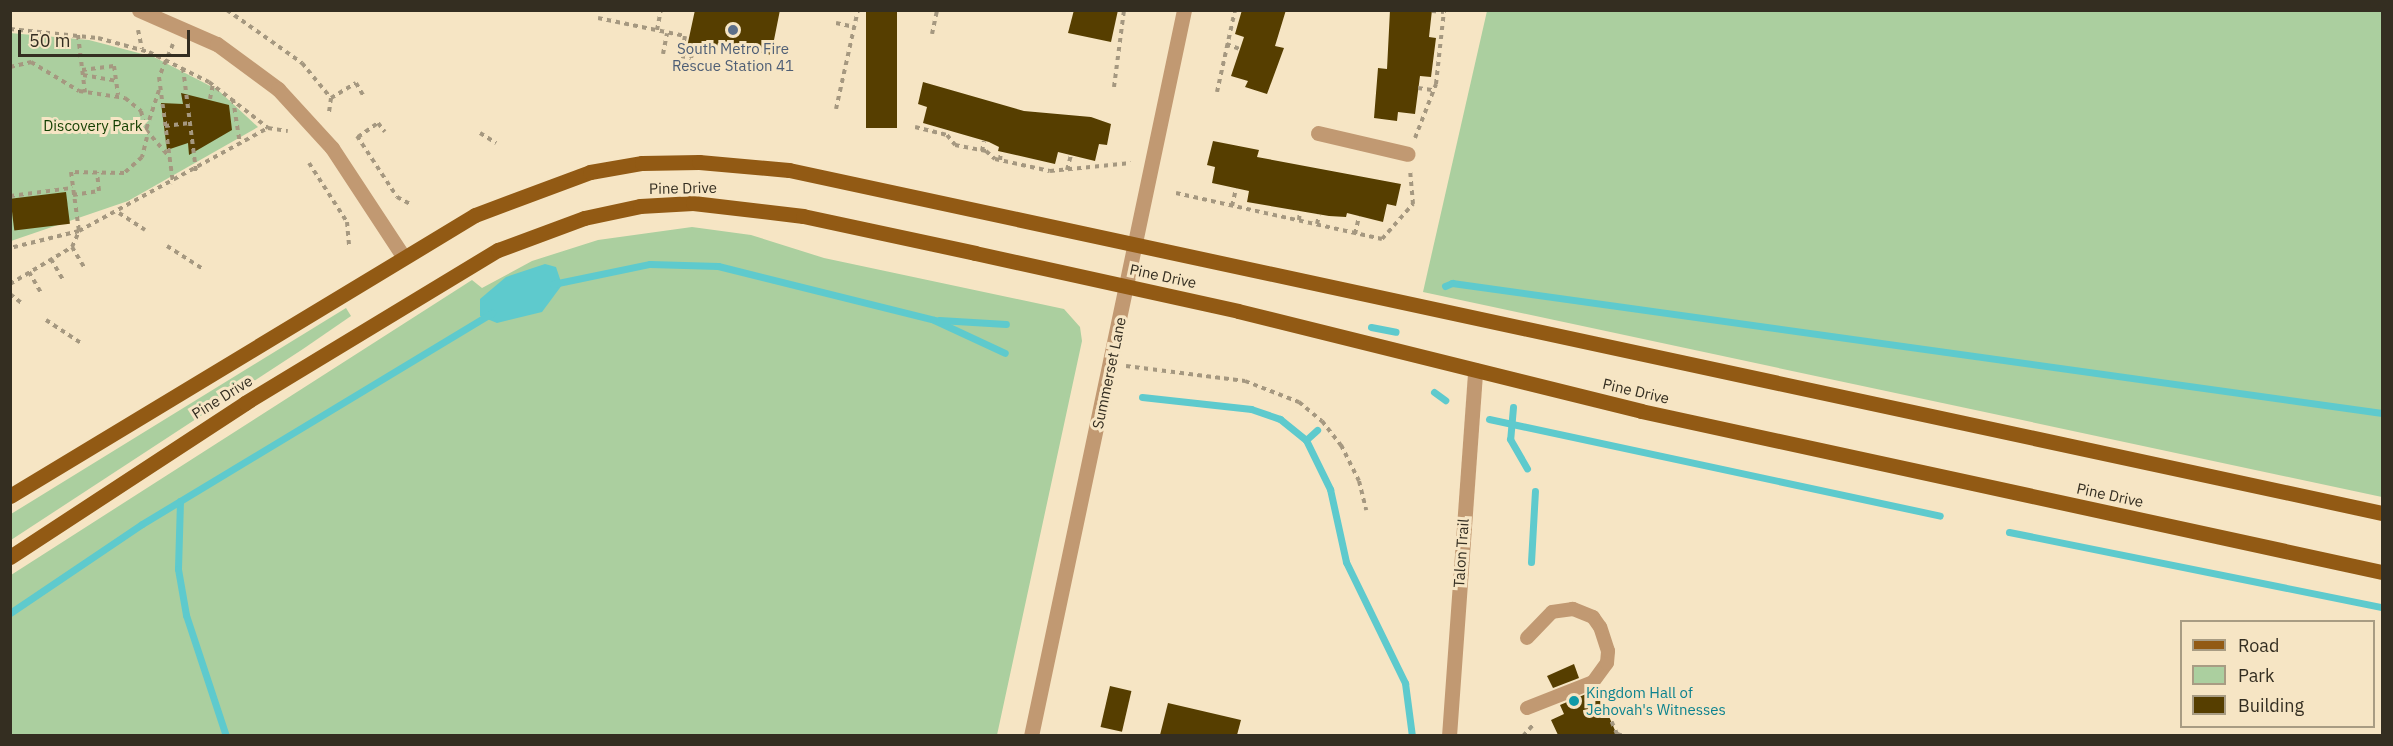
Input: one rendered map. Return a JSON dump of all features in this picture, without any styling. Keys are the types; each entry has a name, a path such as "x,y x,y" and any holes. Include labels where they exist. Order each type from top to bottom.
{"main road":[{"name":"Pine Drive","path":"10,496 463,220 541,187 603,170 672,162 789,170 2382,513"},
{"name":"Pine Drive","path":"10,557 211,424 465,268 539,232 584,218 662,204 752,208 1127,287 1641,411 2382,572"}],"street":[{"name":"Summerset Lane","path":"1032,735 1185,10"},
{"path":"138,17 217,44 279,89 332,148 403,256"},
{"path":"1318,133 1410,155"},
{"name":"Talon Trail","path":"1449,735 1475,370"}],"lane":[{"path":"1527,638 1552,612 1573,609 1593,617 1600,627 1608,651 1607,663 1593,682 1527,708"}],"path":[{"path":"227,10 295,56 331,98 329,112"},
{"path":"657,30 661,10"},
{"path":"836,109 858,10"},
{"path":"932,34 936,10"},
{"path":"1216,92 1229,27 1235,10"},
{"path":"1114,87 1116,34 1122,11"},
{"path":"1176,194 1382,239 1413,204 1410,155 1433,90 1444,11 1432,11"},
{"path":"138,17 142,50"},
{"path":"598,18 685,36 681,56 691,58 693,50"},
{"path":"836,23 855,27"},
{"path":"1229,27 1236,30"},
{"path":"10,29 78,35 142,50 183,67 213,84 268,128 288,131"},
{"path":"663,54 667,33"},
{"path":"78,35 85,93"},
{"path":"173,184 159,77 176,38"},
{"path":"1226,44 1240,49"},
{"path":"10,67 38,65 85,93 118,96 136,105 147,130 169,157"},
{"path":"82,72 114,66 118,96"},
{"path":"183,67 196,171"},
{"path":"82,72 116,81"},
{"path":"331,98 356,83 364,97"},
{"path":"210,99 213,84"},
{"path":"10,284 72,247 78,231 71,172 116,175 134,166 145,150 147,130 160,88"},
{"path":"1418,88 1433,90"},
{"path":"233,98 240,144"},
{"path":"165,126 190,123"},
{"path":"385,132 378,123 358,136 397,197 412,205"},
{"path":"915,127 940,131 955,145 982,151 1000,160 1047,170 1131,164"},
{"path":"10,248 78,231 119,213 268,128"},
{"path":"480,133 496,143"},
{"path":"982,151 984,141"},
{"path":"1000,160 1001,152"},
{"path":"1067,170 1071,155"},
{"path":"1032,167 1034,159"},
{"path":"309,163 347,222 349,245"},
{"path":"1047,170 1049,163"},
{"path":"73,195 99,191 98,172"},
{"path":"10,196 72,188"},
{"path":"1232,206 1236,188"},
{"path":"1254,210 1256,204"},
{"path":"1299,220 1300,211"},
{"path":"119,213 145,230"},
{"path":"1317,224 1319,214"},
{"path":"1355,234 1359,216"},
{"path":"167,246 203,269"},
{"path":"72,247 84,267"},
{"path":"51,259 63,280"},
{"path":"29,272 41,293"},
{"path":"10,294 23,304"},
{"path":"46,320 81,343"},
{"path":"1110,366 1245,381 1299,402 1322,421 1341,445 1359,481 1366,510"},
{"path":"1602,696 1617,734 1624,735"}],"green space":[{"path":"1487,11 2382,11 2382,497 1423,292"},
{"name":"Discovery Park","path":"10,33 89,40 154,57 218,90 258,127 128,201 11,241"},
{"path":"692,227 751,235 824,258 1064,309 1080,327 1082,341 997,735 11,736 11,575 472,280 482,288 532,261 598,240"},
{"path":"346,308 351,316 11,540 11,514"}],"water":[{"path":"545,264 556,267 562,285 542,312 497,323 480,316 480,299 506,277"}],"building":[{"name":"South Metro Fire Rescue Station 41","path":"695,10 780,10 771,55 718,43 715,53 687,47"},
{"path":"866,10 897,10 897,128 866,128"},
{"path":"1074,10 1118,10 1111,42 1068,33"},
{"path":"1242,10 1286,10 1275,46 1284,48 1267,94 1245,87 1248,81 1231,76 1244,37 1235,34"},
{"path":"1390,10 1432,10 1429,37 1436,38 1431,77 1420,76 1415,114 1398,112 1397,121 1374,118 1378,68 1387,69"},
{"path":"923,82 1024,111 1091,117 1111,124 1107,145 1099,144 1095,161 1058,152 1055,164 998,151 999,147 989,142 923,123 927,107 918,104"},
{"path":"181,93 229,105 232,130 189,155 188,143 167,150 161,103 183,104"},
{"path":"1213,141 1259,150 1257,157 1401,184 1396,206 1387,204 1383,222 1347,213 1346,217 1329,216 1247,202 1249,191 1212,183 1215,167 1207,165"},
{"path":"66,192 70,224 14,231 10,199"},
{"path":"1574,664 1579,678 1553,688 1547,676"},
{"path":"1110,686 1131,691 1122,732 1101,727"},
{"name":"Kingdom Hall of Jehovah's Witnesses","path":"1586,694 1590,703 1601,698 1617,735 1558,735 1551,720 1564,714 1560,705"},
{"path":"1168,703 1241,720 1237,735 1160,735"}],"waterway":[{"path":"553,284 650,264 718,266 934,320 1005,353"},
{"path":"1445,286 1452,283 2382,413"},
{"path":"10,613 142,524 492,313"},
{"path":"939,320 1006,324"},
{"path":"1371,327 1396,332"},
{"path":"1434,392 1445,400"},
{"path":"1142,397 1251,409 1280,419 1306,440 1330,489 1346,562 1405,683 1412,736"},
{"path":"1513,407 1510,439 1527,469"},
{"path":"1489,419 1940,516"},
{"path":"1306,440 1317,430"},
{"path":"1531,562 1535,491"},
{"path":"180,501 178,569 186,615 226,736"},
{"path":"2009,532 2382,607"}],"place":[{"name":"South Metro Fire Rescue Station 41","path":"733,30"},
{"name":"Kingdom Hall of Jehovah's Witnesses","path":"1574,701"}]}
